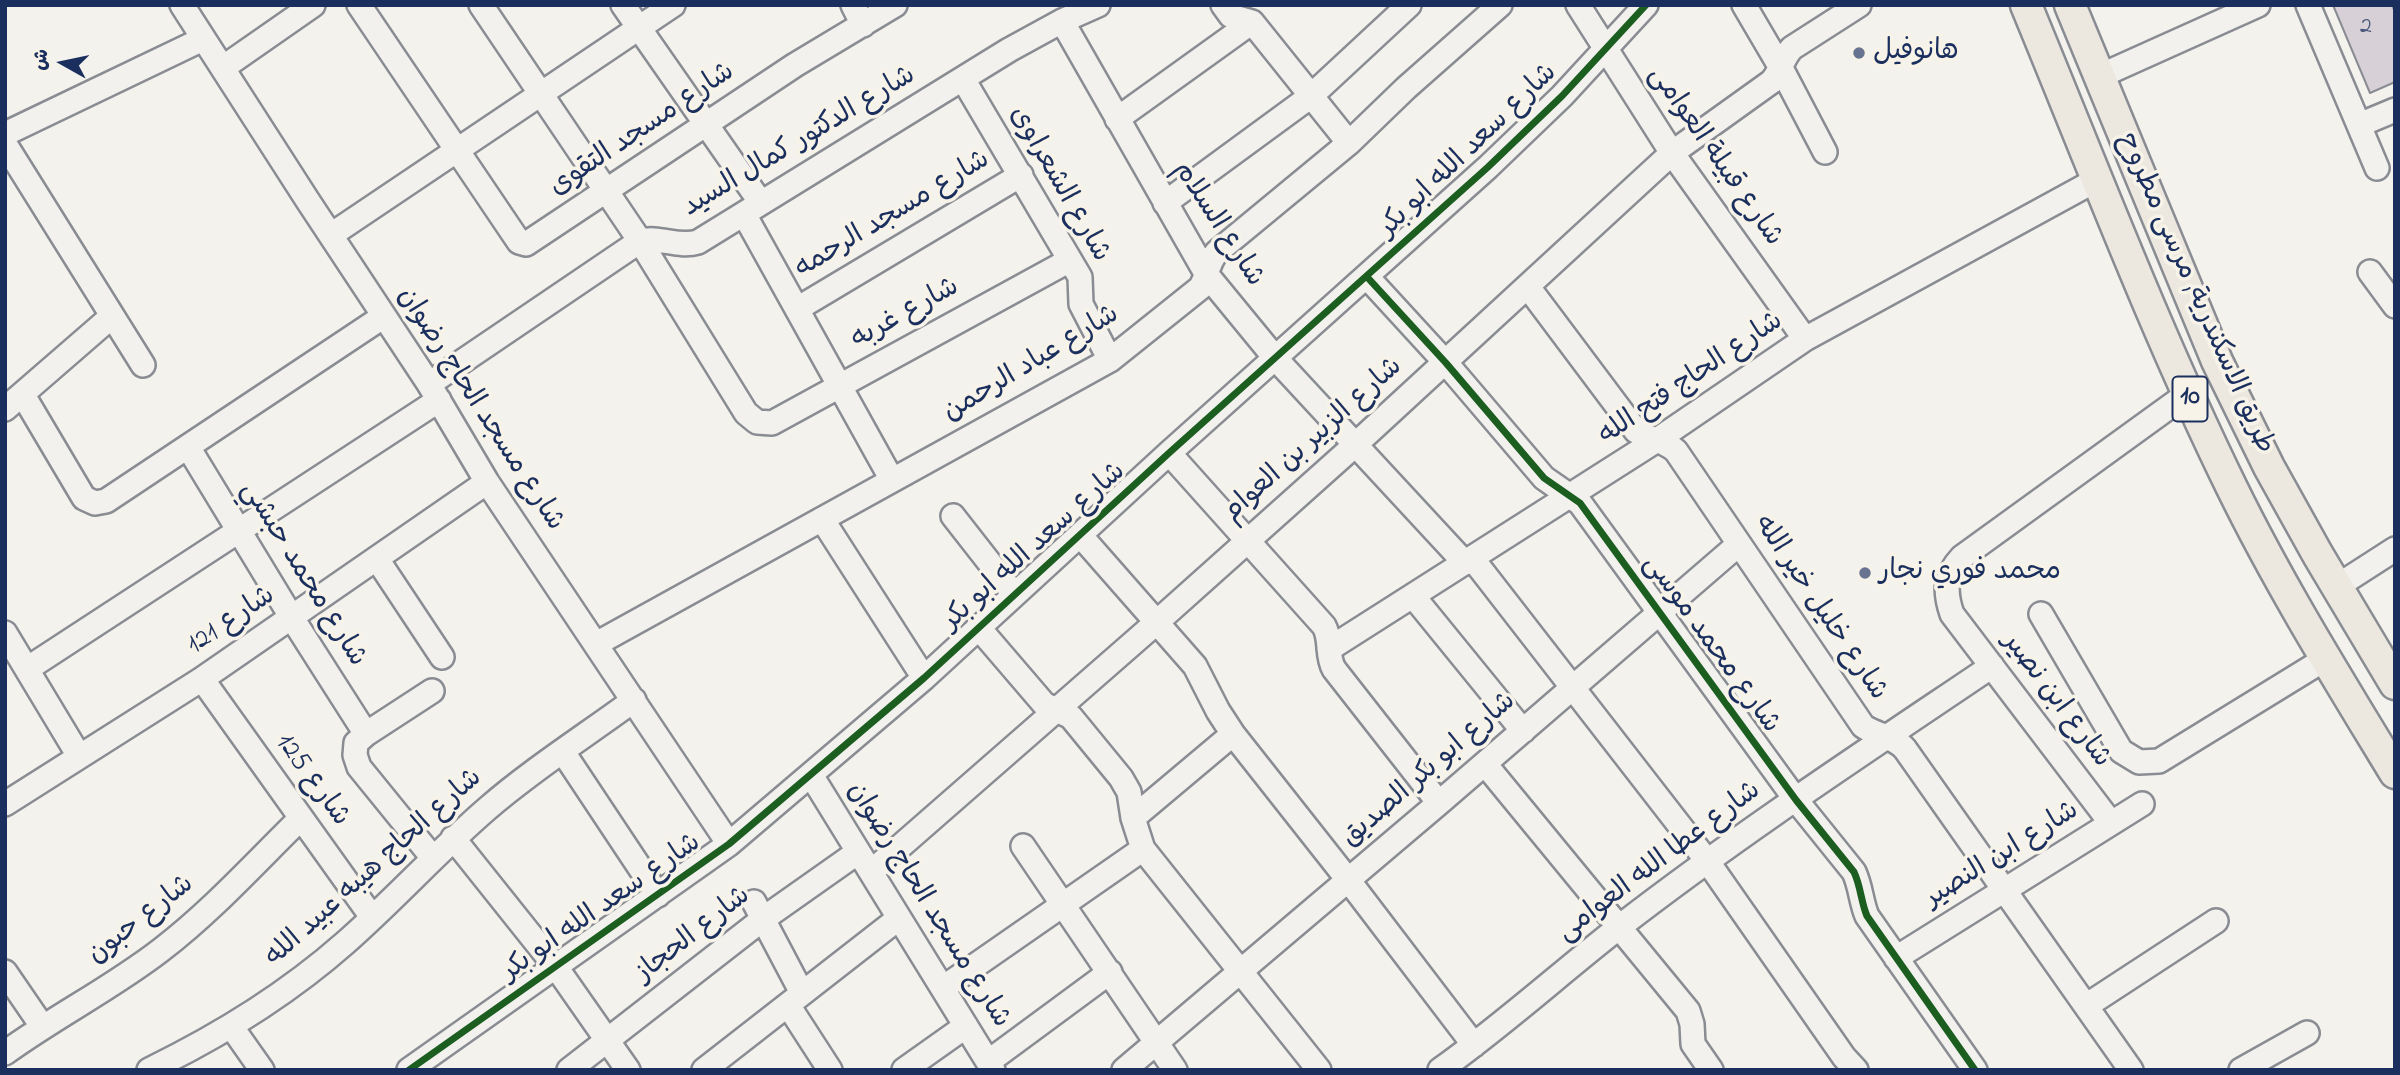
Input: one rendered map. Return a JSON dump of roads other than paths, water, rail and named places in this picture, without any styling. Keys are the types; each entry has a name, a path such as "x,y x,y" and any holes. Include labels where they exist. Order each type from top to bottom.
{"main road":[{"name":"طريق الاسكندرية, مرسى مطروح","path":"2026,5 2187,394 2232,488 2278,579 2395,773"},
{"name":"طريق الاسكندرية, مرسى مطروح","path":"2070,5 2217,361 2269,467 2336,587 2395,684"},
{"path":"2232,488 2269,467"},
{"path":"2278,579 2318,555"}],"street":[{"name":"شارع مسجد الحاج رضوان","path":"182,5 434,392 487,482 729,844"},
{"path":"224,67 313,5"},
{"path":"359,5 457,150"},
{"path":"27,670 239,531 639,241 481,5"},
{"path":"623,5 706,125 753,209 797,309 892,480"},
{"path":"331,235 673,5"},
{"name":"شارع مسجد التقوى","path":"457,150 522,244 528,244 795,65 858,15 895,5"},
{"name":"شارع الدكتور كمال السيد","path":"639,241 661,239 691,244 705,238 963,79 1062,21 1098,5"},
{"path":"1223,5 1231,16 1252,22 1349,143"},
{"name":"شارع عباد الرحمن","path":"596,644 1110,360 1200,288 1217,252 1349,143 1406,88 1500,5"},
{"name":"شارع قبيلة العوامى","path":"1578,5 1672,153 1805,339"},
{"name":"شارع سعد الله ابو بكر","path":"408,1070 729,844 924,678 1169,453 1368,278 1562,96 1646,5"},
{"path":"1744,5 1825,152"},
{"name":"شارع الزبير بن العوام","path":"871,872 1355,445 1672,153 1771,82 1792,48 1859,5"},
{"path":"2100,76 2258,5"},
{"path":"2308,5 2377,168"},
{"path":"1165,203 1311,96 1396,9"},
{"name":"شارع السلام","path":"1062,21 1207,275 1276,359 1355,445 1469,560 1709,862 1844,1057 1856,1070"},
{"path":"1117,119 1252,22"},
{"path":"5,134 203,38"},
{"name":"شارع الشعراوى","path":"963,79 1082,282 1081,304 1110,360"},
{"path":"2359,125 2395,110"},
{"path":"5,144 143,365"},
{"name":"شارع مسجد الرحمه","path":"797,309 1021,175"},
{"name":"شارع الحاج فتح الله","path":"1329,649 1657,440 1805,339 2098,179"},
{"name":"شارع غربه","path":"639,241 747,413 757,422 772,422 1070,260"},
{"path":"2370,272 2395,306"},
{"name":"شارع محمد موسى","path":"1368,278 1446,363 1544,478 1580,503 1796,800 1854,872 1867,916 1975,1070"},
{"name":"شارع خليل خير الله","path":"1528,287 1636,431 1671,446 1676,451 1863,726 1900,743 1905,749 2131,1070"},
{"path":"111,317 14,402 84,498 95,503 116,495 384,316"},
{"name":"شارع ابن نصير","path":"2111,823 1952,614 1946,589 1948,577 1962,557 2187,394"},
{"name":"شارع محمد حبشي","path":"188,447 366,734"},
{"path":"1169,453 1324,626 1330,640 1329,649 1334,669 1440,803"},
{"name":"شارع 121","path":"5,804 202,679 487,482"},
{"path":"953,516 1014,594"},
{"path":"822,519 924,678"},
{"path":"1080,535 1195,666 1233,734 1474,1045"},
{"name":"شارع ابو بكر الصديق","path":"1124,1070 1349,881 1739,544"},
{"path":"2336,587 2395,549"},
{"path":"377,559 442,657"},
{"path":"1413,596 1523,731"},
{"path":"2041,614 2121,751 2139,762 2160,761 2325,659"},
{"path":"978,627 1044,704 1071,717 1121,778 1129,792 1133,818 1143,849 1319,1070"},
{"path":"5,633 79,756"},
{"name":"شارع عطا الله العوامى","path":"1440,1070 1619,928 1709,862 1992,666"},
{"name":"شارع 125","path":"202,679 372,917"},
{"path":"432,691 366,734 356,743 355,755 359,767 433,858"},
{"name":"شارع الحاج هيبه عبيد الله","path":"149,1070 232,1026 312,970 372,917 453,838 511,788 634,701"},
{"path":"1133,818 1233,734"},
{"path":"563,752 658,895"},
{"path":"1485,764 1688,1011 1693,1044 1711,1070"},
{"name":"شارع مسجد الحاج رضوان","path":"810,775 990,1066"},
{"name":"شارع ابن النصير","path":"1896,958 2142,804"},
{"name":"شارع حبون","path":"5,1053 42,1026 131,973 164,948 301,818"},
{"path":"453,838 556,967 628,1070"},
{"path":"1023,846 1175,1070"},
{"path":"943,988 1143,849"},
{"name":"شارع الحجاز","path":"569,1070 609,1041 759,911 858,852"},
{"path":"759,911 795,999 830,1070"},
{"path":"704,1070 900,918"},
{"path":"2086,1006 2216,921"},
{"path":"5,972 42,1026"},
{"path":"990,1066 1110,972"},
{"path":"232,1026 262,1070"},
{"path":"904,1070 966,1026"},
{"path":"2241,1070 2307,1033"}],"place":[{"name":"هانوفيل","path":"1859,53"},
{"name":"محمد فوري نجار","path":"1865,573"}]}
